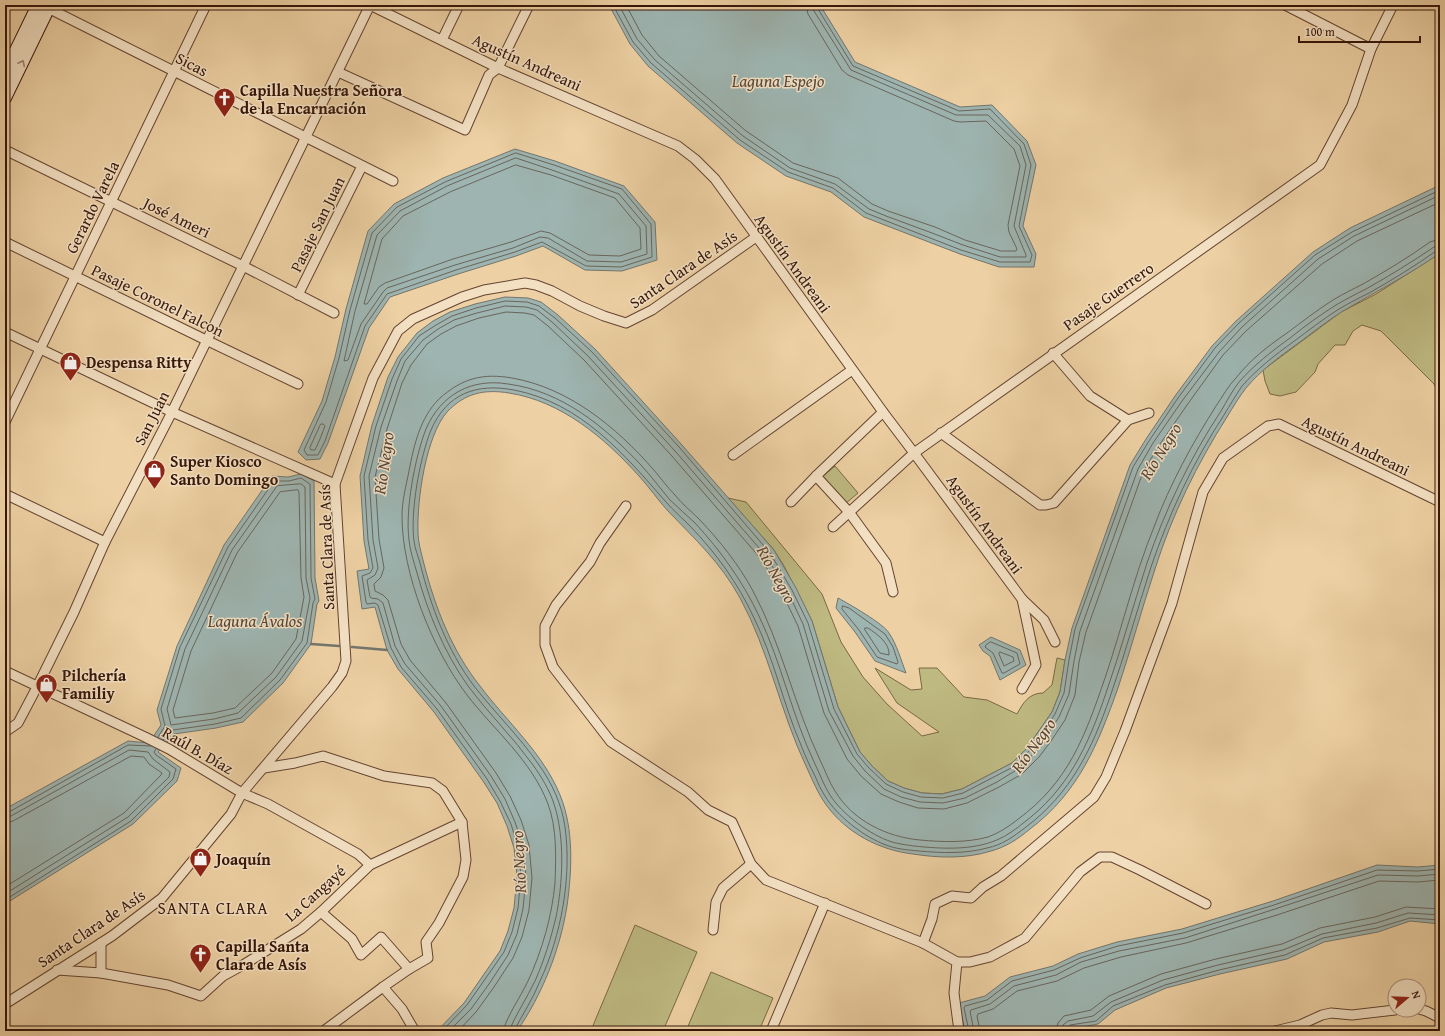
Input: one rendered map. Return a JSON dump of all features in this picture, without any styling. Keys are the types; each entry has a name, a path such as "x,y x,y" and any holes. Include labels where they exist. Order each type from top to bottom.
{"main road":[{"path":"5,73 45,6"},
{"path":"5,98 45,6"}],"street":[{"name":"Gerardo Varela","path":"5,422 206,5"},
{"name":"Agustín Andreani","path":"370,5 498,68 678,146 696,159 715,179 882,412 1022,599 1036,664 1022,689"},
{"name":"San Juan","path":"5,732 18,723 37,687 74,612 105,542 172,412 370,5"},
{"path":"442,40 459,5"},
{"path":"338,72 465,130 489,75 498,68 529,5"},
{"path":"1285,5 1371,50 1393,5"},
{"name":"Sicas","path":"45,6 393,181"},
{"name":"Pasaje Guerrero","path":"833,527 914,453 1320,165 1352,105 1371,50"},
{"name":"José Ameri","path":"5,150 243,266 334,313"},
{"name":"Pasaje San Juan","path":"298,295 362,166"},
{"name":"Santa Clara de Asís","path":"6,1002 112,936 162,898 231,814 242,793 337,681 342,673 346,661 335,484 373,378 398,331 413,319 462,297 484,290 525,283 552,290 580,306 626,323 652,310 756,237"},
{"name":"Pasaje Coronel Falcon","path":"5,242 298,384"},
{"path":"5,332 172,412 335,484"},
{"path":"1053,353 1090,396 1128,420"},
{"path":"733,455 852,370"},
{"path":"791,502 882,412"},
{"path":"941,433 1040,505 1046,505 1054,503 1128,420 1149,413"},
{"name":"Agustín Andreani","path":"923,943 932,919 935,904 952,896 971,898 983,887 1001,876 1094,797 1106,777 1125,731 1172,603 1203,492 1223,458 1268,426 1279,424 1440,502"},
{"path":"816,476 850,512 886,563 892,592"},
{"path":"5,494 105,542"},
{"path":"626,506 600,543 590,562 556,605 545,626 545,645 552,667 611,742 688,792 708,810 732,822 751,864 766,880 923,943 957,962 970,962 990,957 1025,938 1080,872 1100,857 1112,857 1206,904"},
{"path":"1022,599 1044,620 1055,642"},
{"name":"Raúl B. Díaz","path":"5,671 169,749 242,793 268,804 358,854 370,865"},
{"path":"264,768 295,763 323,756 384,776 432,783 443,791 462,822 466,860 463,877 439,923 426,942 428,958 383,987 325,1030"},
{"name":"La Cangayé","path":"57,970 101,973 168,985 201,996 223,976 301,929 370,865 462,822"},
{"path":"713,930 716,902 723,888 751,864"},
{"path":"771,1031 825,903"},
{"path":"321,912 352,939 361,955 381,937 409,969"},
{"path":"100,943 101,973"},
{"path":"957,962 954,993 959,1031"},
{"path":"383,987 402,1009 414,1028"},
{"path":"1275,1031 1300,1025 1322,1015 1331,1013 1352,1015 1387,1011"},
{"path":"1427,1012 1440,1018"}],"shaded area":[{"path":"1440,253 1440,395 1434,384 1381,331 1362,325 1353,331 1345,345 1335,345 1318,364 1315,372 1296,392 1280,396 1270,394 1263,370 1341,312 1376,294"},
{"path":"835,466 858,493 845,504 822,477"},
{"path":"728,498 746,502 822,594 841,642 863,677 887,704 922,736 939,732 897,703 875,668 911,690 922,689 919,668 937,668 964,697 987,700 1017,714 1027,699 1038,693 1043,693 1052,685 1057,658 1065,660 1060,692 1052,712 1027,748 1012,763 962,789 942,794 922,793 904,788 888,781 860,752 838,707 812,621 784,566 774,550"},
{"path":"635,925 697,952 663,1031 599,1031 592,1028"},
{"path":"711,972 773,998 759,1031 686,1031"}],"water":[{"name":"Laguna Espejo","path":"609,5 820,5 855,62 960,107 992,105 1027,141 1036,165 1023,226 1036,254 1034,267 999,267 960,254 864,217 831,192 786,176 737,143 648,66 630,44"},
{"path":"515,149 555,161 624,186 655,222 657,260 622,271 585,270 543,246 390,297 369,328 328,443 320,459 306,460 298,452 322,401 368,231 394,204 443,178"},
{"name":"Río Negro","path":"1440,185 1440,253 1325,323 1270,364 1251,382 1241,395 1205,453 1186,490 1169,529 1118,688 1103,728 1085,766 1062,799 1047,815 1012,842 981,854 962,857 942,857 900,852 888,849 865,839 844,824 827,806 815,786 789,724 759,639 733,585 716,562 668,511 639,476 597,435 581,423 546,404 528,397 500,392 483,392 461,400 447,412 440,423 433,436 428,452 419,502 419,543 433,596 446,628 461,658 490,699 524,738 553,780 565,808 568,822 571,864 567,906 555,955 542,987 517,1031 437,1031 464,1003 500,951 508,931 514,908 517,876 514,848 507,826 497,803 434,712 398,669 387,650 375,607 362,609 357,571 369,569 364,541 360,476 372,425 388,377 398,357 417,333 433,321 450,312 505,297 528,298 541,302 558,315 595,349 774,550 796,588 812,621 838,707 860,752 888,781 904,788 922,793 942,794 962,789 1012,763 1027,748 1052,712 1060,692 1072,628 1130,465 1175,396 1212,346 1236,321 1313,252 1350,228"},
{"name":"Laguna Ávalos","path":"301,474 314,481 315,578 319,601 317,604 311,644 283,683 243,722 216,728 174,734 158,752 181,768 177,781 133,824 5,904 5,809 128,741 149,743 161,725 157,710 177,646 224,545 272,476 288,477"},
{"path":"838,598 866,614 886,629 899,653 906,673 875,661 836,608"},
{"path":"991,637 1020,650 1026,665 1000,680 990,656 983,651 979,645"},
{"path":"1377,865 1418,867 1440,865 1440,924 1410,921 1378,932 1324,942 1287,959 1166,988 1115,1010 1098,1024 1061,1031 965,1031 959,1003 985,996 1010,977 1053,966 1078,954 1117,942 1182,929 1273,901"}],"waterway":[{"path":"311,644 339,646"},
{"path":"352,647 387,650"}],"place":[{"name":"Capilla Nuestra Señora de la Encarnación","path":"225,118"},
{"name":"Despensa Ritty","path":"71,382"},
{"name":"Super Kiosco Santo Domingo","path":"155,490"},
{"name":"Pilchería Familiy","path":"47,704"},
{"name":"Joaquín","path":"200,878"},
{"name":"Capilla Santa Clara de Asís","path":"200,974"}],"district":[{"name":"SANTA CLARA","path":"213,907"}]}
